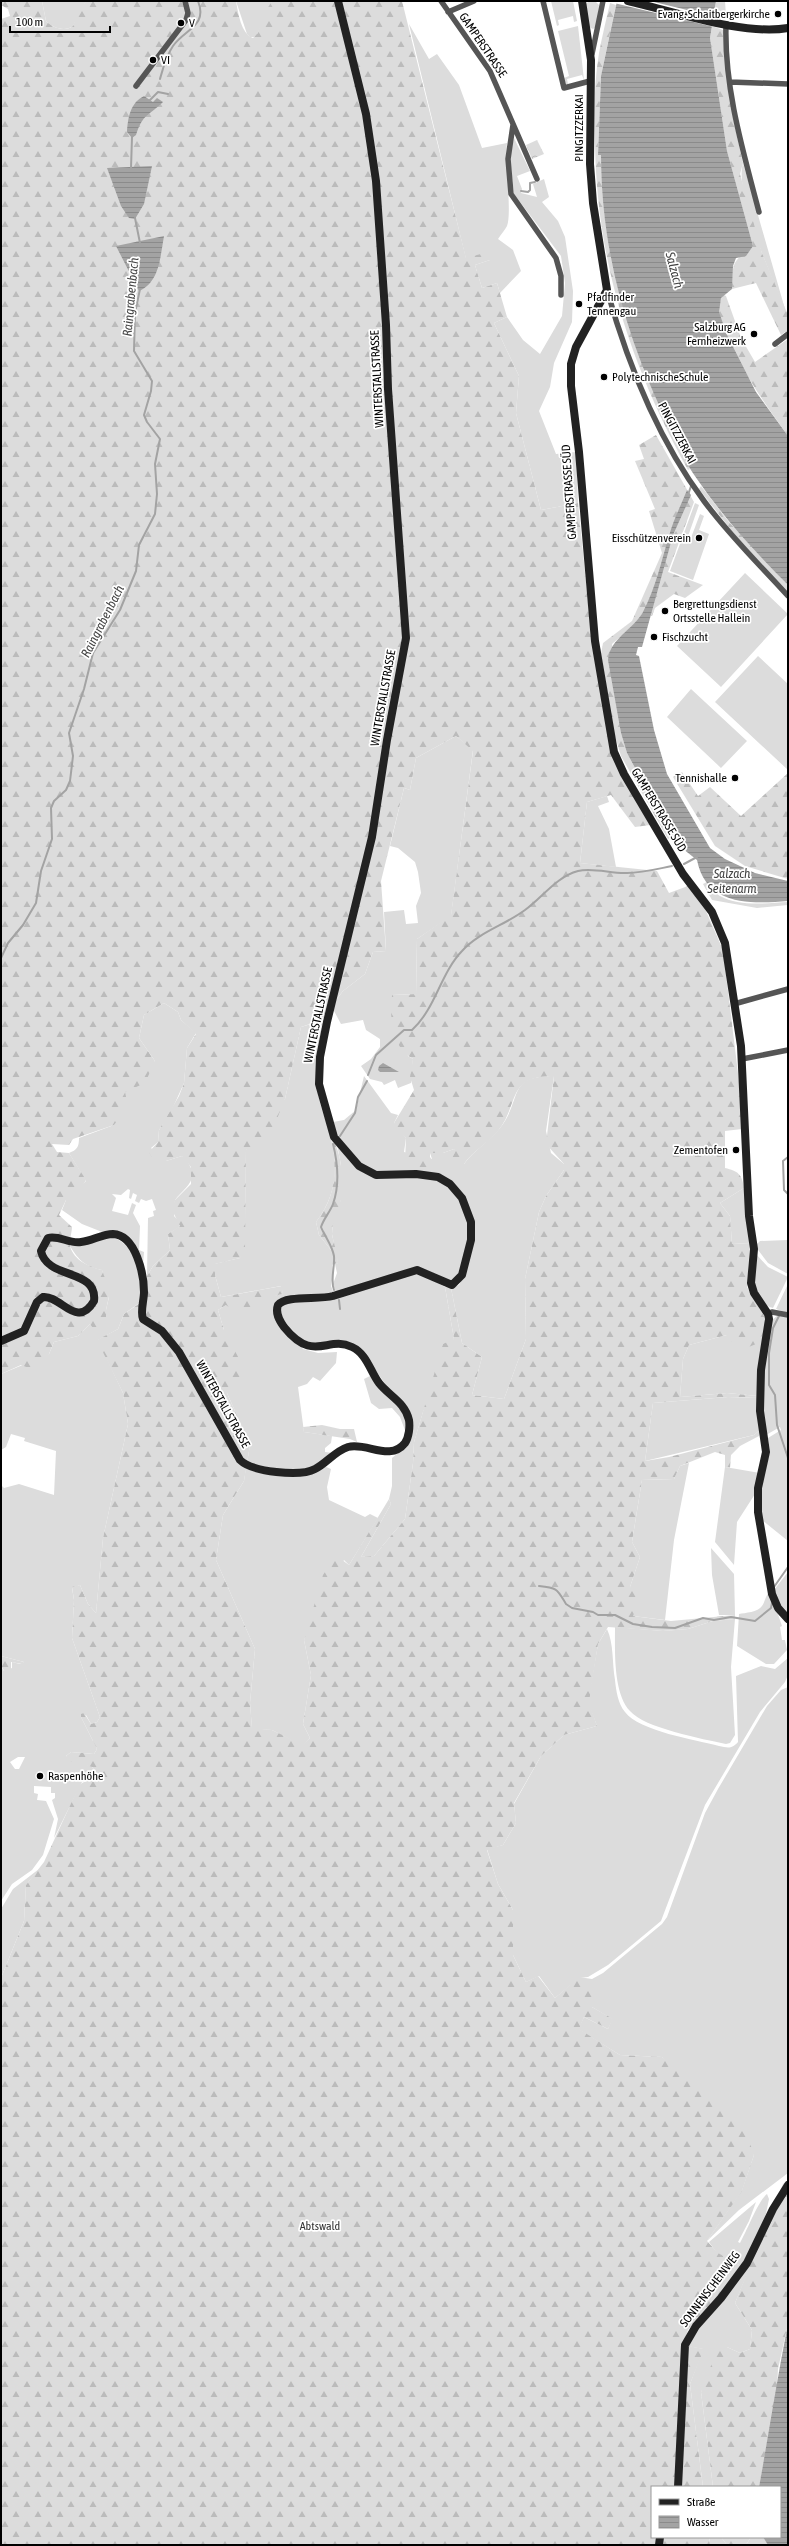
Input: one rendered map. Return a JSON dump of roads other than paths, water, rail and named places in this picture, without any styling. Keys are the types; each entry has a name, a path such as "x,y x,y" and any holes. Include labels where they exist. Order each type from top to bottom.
{"street":[{"path":"136,86 186,20 188,13 185,1"},
{"name":"WINTERSTALLSTRASSE","path":"1,1341 24,1330 37,1302 42,1297 53,1300 66,1308 77,1312 87,1309 94,1301 93,1290 85,1280 59,1271 46,1263 41,1251 44,1242 52,1237 78,1243 109,1235 119,1235 131,1245 137,1261 144,1287 143,1319 162,1331 179,1352 240,1460 248,1466 258,1469 306,1473 318,1468 346,1448 358,1446 390,1452 396,1450 406,1440 409,1420 401,1403 381,1386 366,1360 358,1350 344,1345 319,1348 303,1343 280,1322 277,1312 278,1305 289,1299 328,1297 417,1270 428,1273 444,1284 452,1284 459,1279 468,1257 471,1222 466,1206 456,1189 444,1180 432,1175 376,1175 359,1166 334,1137 319,1084 320,1057 327,1022 375,823 387,740 406,638 388,389 386,325 376,181 366,114 338,1"},
{"name":"GAMPERSTRASSE","path":"441,1 490,71 537,179"},
{"path":"448,12 474,1"},
{"path":"543,1 564,88 590,81"},
{"name":"PINGITZZERKAI","path":"582,1 591,60 590,164 593,203 607,290 630,363 657,424 679,464 713,513 742,548 788,596"},
{"path":"591,60 603,1"},
{"path":"628,1 723,23 756,28 788,28"},
{"path":"723,23 730,82 759,212"},
{"path":"730,82 788,84"},
{"path":"513,125 508,159 511,194 556,258 561,276 561,295"},
{"name":"GAMPERSTRASSE SÜD","path":"607,290 576,347 571,364 570,386 579,452 595,641 614,752 629,785 720,928 729,962 742,1059 748,1209 754,1249 751,1283 754,1294 768,1314"},
{"path":"775,344 788,334"},
{"path":"734,1004 788,989"},
{"path":"742,1059 788,1050"},
{"path":"788,1315 772,1312 768,1314 760,1378 761,1419 766,1452 758,1488 758,1512 772,1594 778,1608 788,1619"},
{"name":"SONNENSCHEINWEG","path":"678,2486 685,2345 696,2326 721,2298 746,2263 773,2208 788,2186"}],"water":[{"name":"Salzach","path":"617,1 716,1 710,38 727,151 753,246 746,256 736,258 733,266 732,289 721,298 719,312 727,335 756,392 788,436 788,585 729,521 693,473 654,394 629,328 619,294 611,260 606,225 602,190 601,155 598,155 601,76"},
{"path":"144,96 153,102 157,98 163,102 144,119 136,135 132,138 127,132 129,116 139,99"},
{"path":"152,166 144,204 135,219 129,218 121,206 107,168"},
{"path":"164,236 160,260 155,275 146,287 139,291 116,246"},
{"name":"Salzach Seitenarm","path":"687,490 691,495 673,535 642,647 638,647 636,655 639,656 654,730 667,774 710,848 725,859 755,873 788,881 788,901 759,902 732,899 720,894 710,886 702,875 697,860 678,845 672,837 627,753 621,733 608,660 610,652 617,640 639,618 648,603 673,525"},
{"path":"383,1063 399,1072 380,1072 378,1070 379,1066"},
{"path":"788,2324 788,2545 768,2545 764,2538 781,2538 781,2486 759,2486"}],"waterway":[{"name":"Raingrabenbach","path":"160,79 173,46 198,22 200,16 198,1"},
{"name":"Raingrabenbach","path":"149,101 158,92 168,94"},
{"name":"Raingrabenbach","path":"131,168 132,137"},
{"path":"521,191 528,192 530,190 530,183 535,182"},
{"name":"Raingrabenbach","path":"135,218 140,243"},
{"name":"Raingrabenbach","path":"1,958 8,943 23,925 36,903 41,871 52,839 51,808 54,801 66,790 70,781 73,756 69,733 84,689 93,653 120,610 136,571 139,545 155,514 157,494 155,464 160,439 147,422 144,415 151,391 152,381 134,351 135,313 140,289"},
{"name":"Salzach Seitenarm","path":"688,495 691,486"},
{"path":"684,864 697,857"},
{"path":"368,1075 376,1055 404,1030 412,1030 427,1012 448,970 462,951 476,939 532,905 563,878 570,874 584,870 633,873 672,866"},
{"path":"340,1136 355,1113 358,1097 367,1081"},
{"path":"333,1144 337,1166 337,1189 333,1204 321,1227 332,1248 334,1256 332,1282 334,1290"},
{"path":"788,1157 783,1161 784,1190 788,1194"},
{"path":"339,1300 340,1309"},
{"path":"779,1316 773,1328 769,1353 769,1385 775,1395 777,1425 788,1458"},
{"path":"774,1587 788,1567"},
{"path":"539,1586 556,1590 559,1592 566,1604 572,1608 593,1612 598,1615 615,1615 633,1624 652,1627 675,1628 703,1618 714,1620 731,1617 755,1621 771,1608 772,1603"}],"place":[{"name":"Evang. Schaitbergerkirche","path":"778,14"},
{"name":"V","path":"181,23"},
{"name":"VI","path":"153,60"},
{"name":"Pfadfinder Tennengau","path":"579,304"},
{"name":"Salzburg AG Fernheizwerk","path":"754,334"},
{"name":"PolytechnischeSchule","path":"604,377"},
{"name":"Eisschützenverein","path":"699,538"},
{"name":"Bergrettungsdienst Ortsstelle Hallein","path":"665,611"},
{"name":"Fischzucht","path":"654,637"},
{"name":"Tennishalle","path":"735,778"},
{"name":"Zementofen","path":"736,1150"},
{"name":"Raspenhöhe","path":"40,1776"}],"park label":[{"name":"Abtswald","path":"320,2226"}]}
